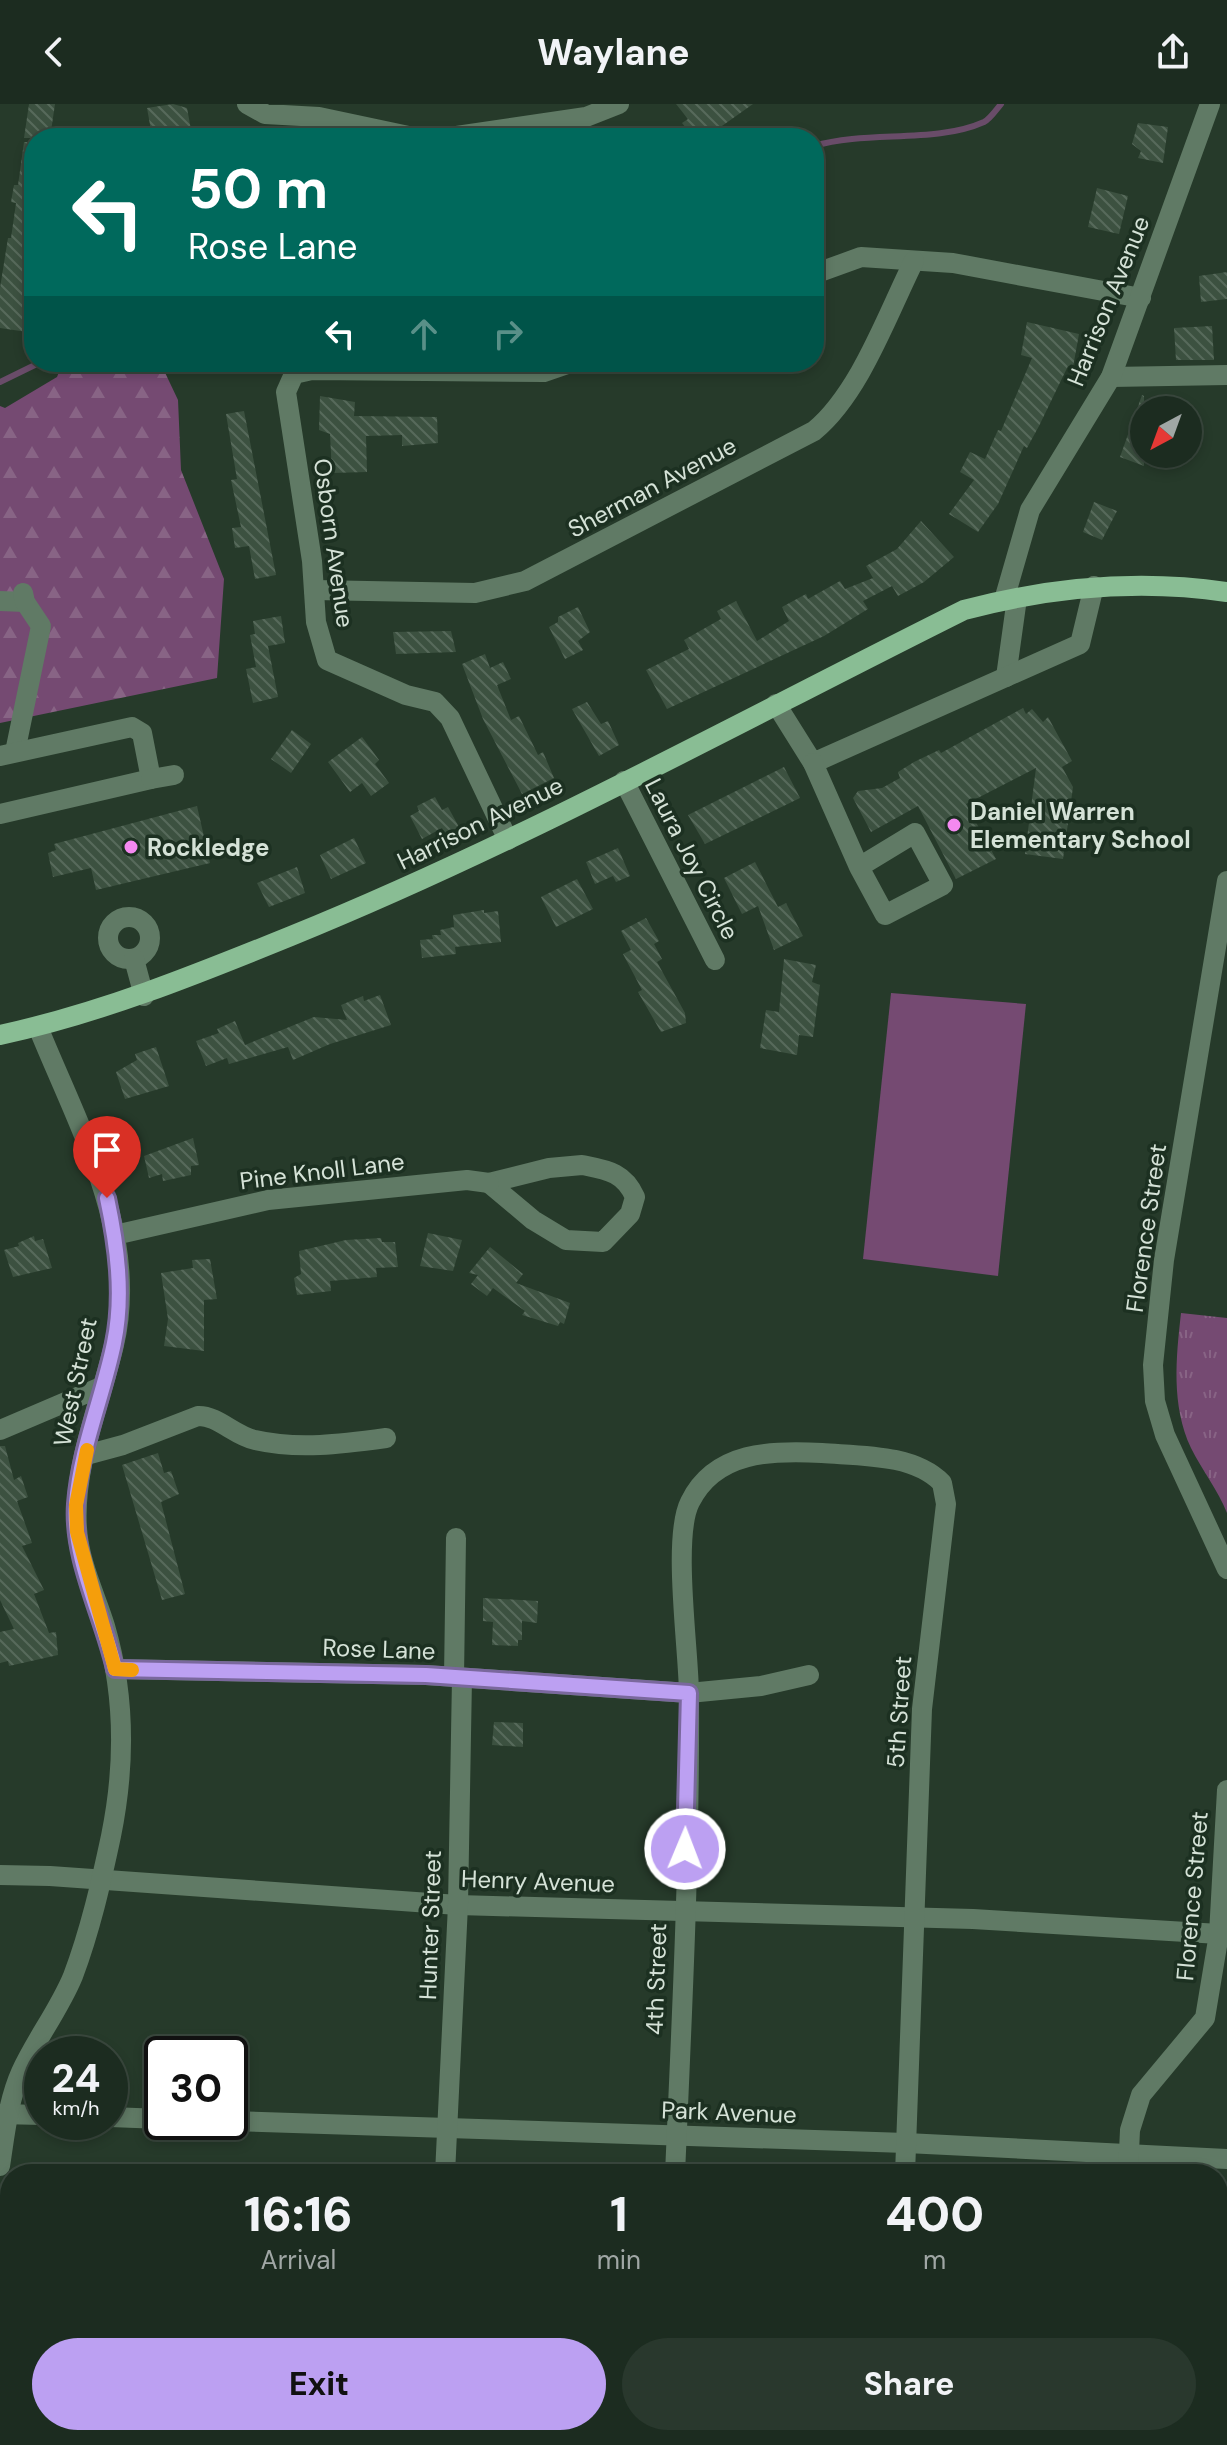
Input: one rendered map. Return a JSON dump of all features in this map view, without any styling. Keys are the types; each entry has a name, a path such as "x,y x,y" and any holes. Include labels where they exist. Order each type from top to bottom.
{"main road":[{"name":"Harrison Avenue","path":"0,1035 144,996 391,895 508,840 964,610 1010,599 1094,586 1174,584 1227,592"}],"street":[{"path":"511,128 586,117 619,104"},
{"name":"Harrison Avenue","path":"1006,677 1010,599 1030,510 1111,377 1210,104"},
{"path":"250,106 265,114 319,117 371,128"},
{"path":"824,270 861,257 953,263 1141,298"},
{"name":"Sherman Avenue","path":"314,590 475,593 500,589 620,534 814,431 833,415 848,393 914,261"},
{"name":"Osborn Avenue","path":"303,372 294,374 287,399 316,622 327,660 406,695 435,702 450,718 508,840"},
{"path":"1111,377 1227,375"},
{"path":"813,763 1080,644 1094,586"},
{"path":"0,601 24,598 41,626 8,754 132,727 142,733 151,779"},
{"path":"776,704 813,763 859,867"},
{"path":"0,814 174,775"},
{"name":"Laura Joy Circle","path":"624,781 715,960"},
{"name":"Florence Street","path":"1227,881 1164,1260 1153,1365 1155,1401 1165,1435 1227,1569"},
{"path":"134,959 144,996"},
{"name":"West Street","path":"0,2164 4,2114 23,2068 72,1978 101,1879 112,1834 122,1720 115,1669 77,1532 76,1505 101,1387 115,1342 119,1280 115,1235 107,1198 38,1027"},
{"name":"Pine Knoll Lane","path":"115,1235 268,1200 467,1180 489,1183 549,1168 582,1165 615,1171 629,1184 635,1197 630,1214 611,1237 603,1242 577,1243 533,1220 489,1183"},
{"path":"0,1430 101,1387"},
{"path":"86,1455 123,1445 198,1416 205,1416 233,1433 256,1441 319,1446 386,1438"},
{"name":"5th Street","path":"723,1465 753,1454 792,1452 863,1456 921,1466 942,1483 946,1504 922,1709 905,2164"},
{"name":"4th Street","path":"676,2164 689,1693 684,1531 689,1503 710,1474 723,1465"},
{"name":"Hunter Street","path":"445,2164 458,1905 456,1538"},
{"name":"Rose Lane","path":"115,1669 458,1678 689,1693 761,1686 809,1675"},
{"name":"Florence Street","path":"1128,2164 1130,2130 1141,2095 1205,2018 1219,1934 1227,1790"},
{"name":"Henry Avenue","path":"0,1875 101,1879 458,1905 915,1917 1219,1934"},
{"path":"4,2114 24,2115"},
{"name":"Park Avenue","path":"248,2122 906,2143 1118,2164"},
{"name":"Park Avenue","path":"1144,2164 1227,2159"}],"green space":[{"path":"59,372 165,372 178,400 181,470 224,579 217,678 0,723 0,406 5,408 57,377"},
{"path":"891,993 1026,1004 998,1276 863,1259"},
{"path":"1181,1313 1227,1318 1227,1513 1191,1448 1180,1415 1177,1364"}],"building":[{"path":"29,104 55,104 51,128 25,128"},
{"path":"173,104 187,108 191,128 151,128 147,108"},
{"path":"676,104 753,104 719,128 686,128 682,123 688,119"},
{"path":"1138,123 1168,127 1163,163 1138,158 1141,151 1132,144"},
{"path":"24,142 24,332 0,328 0,288 16,203 11,202 14,185 18,185"},
{"path":"1097,188 1128,196 1119,234 1088,227"},
{"path":"1227,272 1227,299 1201,302 1199,276"},
{"path":"1027,322 1079,334 1073,367 1068,366 1027,448 1024,446 998,504 978,532 949,514 974,480 960,472 970,452 985,459 998,430 1001,431 1032,358 1021,355"},
{"path":"1212,326 1214,360 1176,360 1174,328"},
{"path":"320,396 355,402 354,416 437,417 438,443 402,446 402,435 366,436 367,472 332,473 330,434 319,430"},
{"path":"244,411 276,575 255,579 249,546 235,548 232,528 241,527 231,480 237,479 226,414"},
{"path":"1130,429 1130,461 1120,457"},
{"path":"1094,502 1117,511 1102,540 1083,532"},
{"path":"921,521 954,557 924,582 898,596 892,586 863,601 868,609 824,636 667,709 646,670 689,649 684,640 721,619 717,611 736,601 757,641 789,621 782,607 806,594 808,599 840,581 845,589 873,578 866,566 897,549"},
{"path":"578,607 590,632 578,641 583,650 565,659 549,627 558,622 558,617"},
{"path":"281,616 285,643 268,646 278,697 253,703 246,669 256,667 250,635 255,634 253,621"},
{"path":"451,631 456,652 396,654 393,632"},
{"path":"485,654 490,668 503,662 511,679 497,685 511,720 519,716 538,755 543,752 554,778 522,794 483,719 462,664"},
{"path":"587,702 601,724 608,721 619,745 599,756 572,709"},
{"path":"1023,708 1026,714 1032,709 1043,722 1048,717 1072,761 1062,767 1073,787 1063,859 1025,854 1036,768 966,804 996,859 956,879 918,806 871,832 853,798 858,791 882,788 900,778 898,772 914,762 939,750 941,753"},
{"path":"292,730 311,744 291,773 271,759"},
{"path":"362,737 379,760 375,764 389,783 371,796 362,783 350,792 328,762"},
{"path":"784,767 800,798 705,844 688,815"},
{"path":"435,797 442,810 448,807 459,827 445,834 442,828 422,839 410,816 419,811 417,806"},
{"name":"Rockledge","path":"197,806 210,863 96,890 91,868 53,877 48,853 56,850 54,844"},
{"path":"354,838 366,863 331,879 320,855"},
{"path":"618,848 630,876 616,882 613,876 595,884 586,862"},
{"path":"755,862 778,907 786,903 803,936 774,950 758,906 742,914 724,878"},
{"path":"297,867 305,893 269,907 257,883"},
{"path":"577,879 593,909 556,927 541,897"},
{"path":"484,910 484,913 498,911 501,942 455,947 456,954 422,958 420,940 433,939 432,935 441,935 440,930 454,927 453,915"},
{"path":"646,918 659,941 654,944 662,959 657,962 685,1013 686,1023 661,1032 638,992 642,990 623,954 631,950 621,931"},
{"path":"784,959 816,965 812,982 820,985 813,1037 799,1035 797,1055 760,1048 766,1010 779,1012"},
{"path":"380,995 391,1025 330,1044 293,1060 288,1047 229,1064 227,1058 206,1066 196,1041 219,1033 217,1029 235,1021 245,1045 314,1017 347,1020 341,1005 363,996 364,1001"},
{"path":"156,1047 169,1086 125,1099 116,1072 137,1060 135,1054"},
{"path":"193,1138 199,1165 191,1166 191,1175 163,1181 162,1174 149,1178 144,1156"},
{"path":"428,1233 462,1240 453,1271 420,1266"},
{"path":"34,1236 35,1241 43,1239 52,1268 13,1277 4,1250 19,1246 18,1243"},
{"path":"381,1238 382,1242 395,1242 398,1267 376,1268 377,1277 330,1281 331,1291 297,1295 294,1278 301,1274 299,1251 346,1240"},
{"path":"490,1247 523,1274 516,1283 570,1303 564,1324 560,1322 558,1326 522,1315 525,1311 493,1288 487,1296 471,1284 478,1275 469,1273"},
{"path":"210,1259 217,1299 204,1300 204,1351 164,1346 168,1319 161,1273 193,1268 192,1260"},
{"path":"0,1446 5,1446 14,1480 21,1476 28,1497 17,1501 32,1543 22,1546 44,1590 34,1594 49,1633 56,1632 58,1655 9,1666 8,1661 0,1663 0,1632 14,1629 0,1600"},
{"path":"158,1453 164,1473 171,1471 179,1494 161,1502 185,1594 162,1600 122,1465"},
{"path":"483,1598 538,1601 537,1623 522,1621 522,1640 518,1640 518,1646 492,1645 493,1622 483,1621"},
{"path":"494,1722 523,1723 523,1747 492,1745"}],"waterway":[{"path":"824,144 965,129 986,121 1001,104"},
{"path":"0,382 24,370"}],"slow traffic":[{"path":"87,1450 76,1505 82,1557 115,1669 132,1670"}],"place":[{"name":"Daniel Warren Elementary School","path":"954,825"},
{"name":"Rockledge","path":"131,847"}],"route":[{"path":"107,1198 115,1235 119,1280 115,1342 101,1387 76,1505 82,1557 115,1669 426,1675 689,1693 685,1849"}]}
